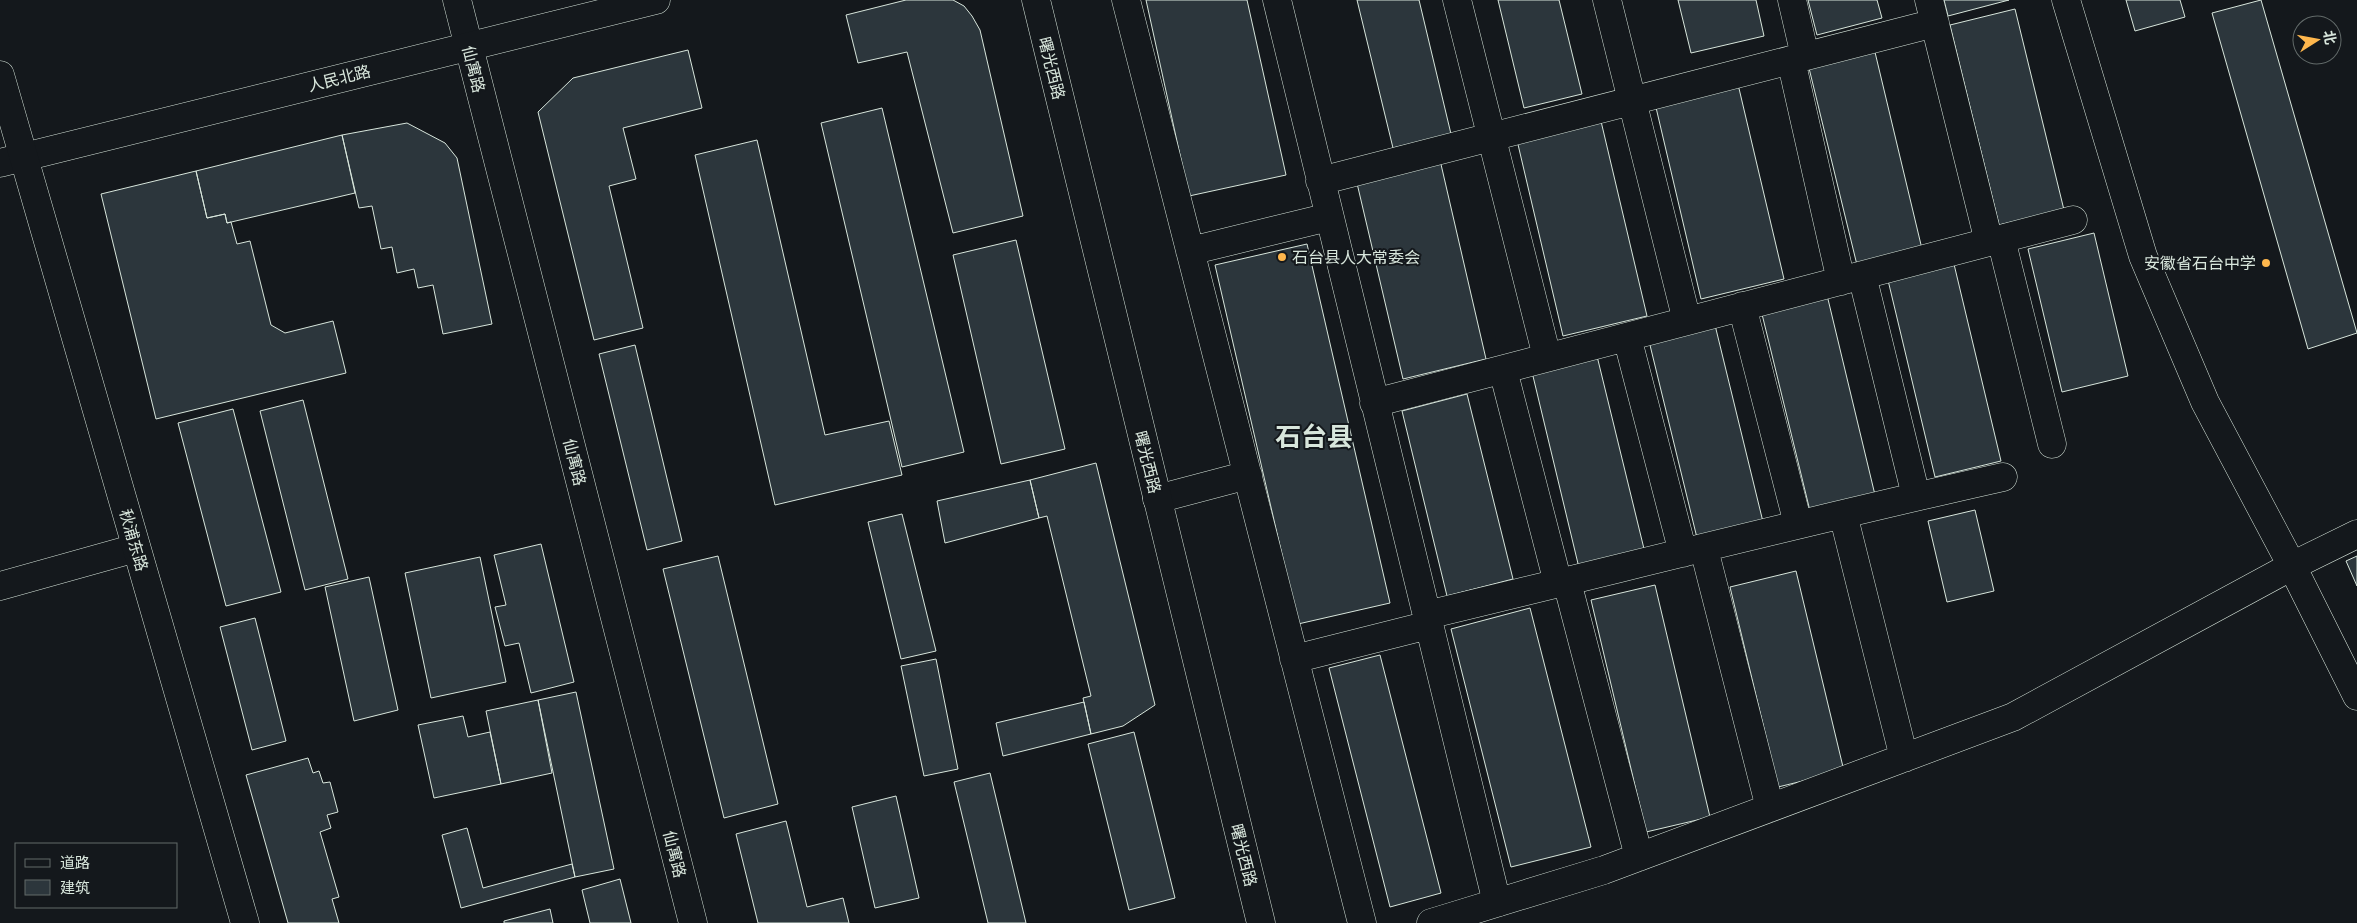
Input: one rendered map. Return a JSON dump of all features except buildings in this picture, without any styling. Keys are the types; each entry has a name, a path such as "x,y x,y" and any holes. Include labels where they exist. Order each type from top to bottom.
{"main road":[{"name":"仙寓路","path":"456,0 693,923"},
{"name":"人民北路","path":"12,160 656,0"},
{"name":"曙光西路","path":"1036,0 1261,923"},
{"path":"1126,0 1362,923"},
{"path":"1277,0 1497,903"},
{"path":"1457,0 1547,357"},
{"path":"1607,0 1687,321"},
{"path":"1792,0 1798,58 1852,278 1916,496"},
{"path":"2066,0 2144,256 2205,402 2292,566 2357,696"},
{"path":"1320,181 1798,58 1932,12 2052,444"},
{"name":"秋浦东路","path":"0,74 12,160 136,548 245,923"},
{"path":"1190,252 1329,217"},
{"path":"1374,402 2074,220"},
{"path":"1742,306 1798,524"},
{"path":"1627,337 1770,808"},
{"path":"1503,370 1639,857"},
{"path":"1157,499 1248,475"},
{"path":"1294,659 1562,582 1798,524 2003,477"},
{"path":"1843,514 1904,758"},
{"path":"1431,923 1639,857 2013,717 2292,566 2357,534"},
{"path":"0,586 136,548"}],"place":[{"name":"石台县人大常委会","path":"1282,257"},
{"name":"安徽省石台中学","path":"2266,263"}],"district":[{"name":"石台县","path":"1314,437"}]}
